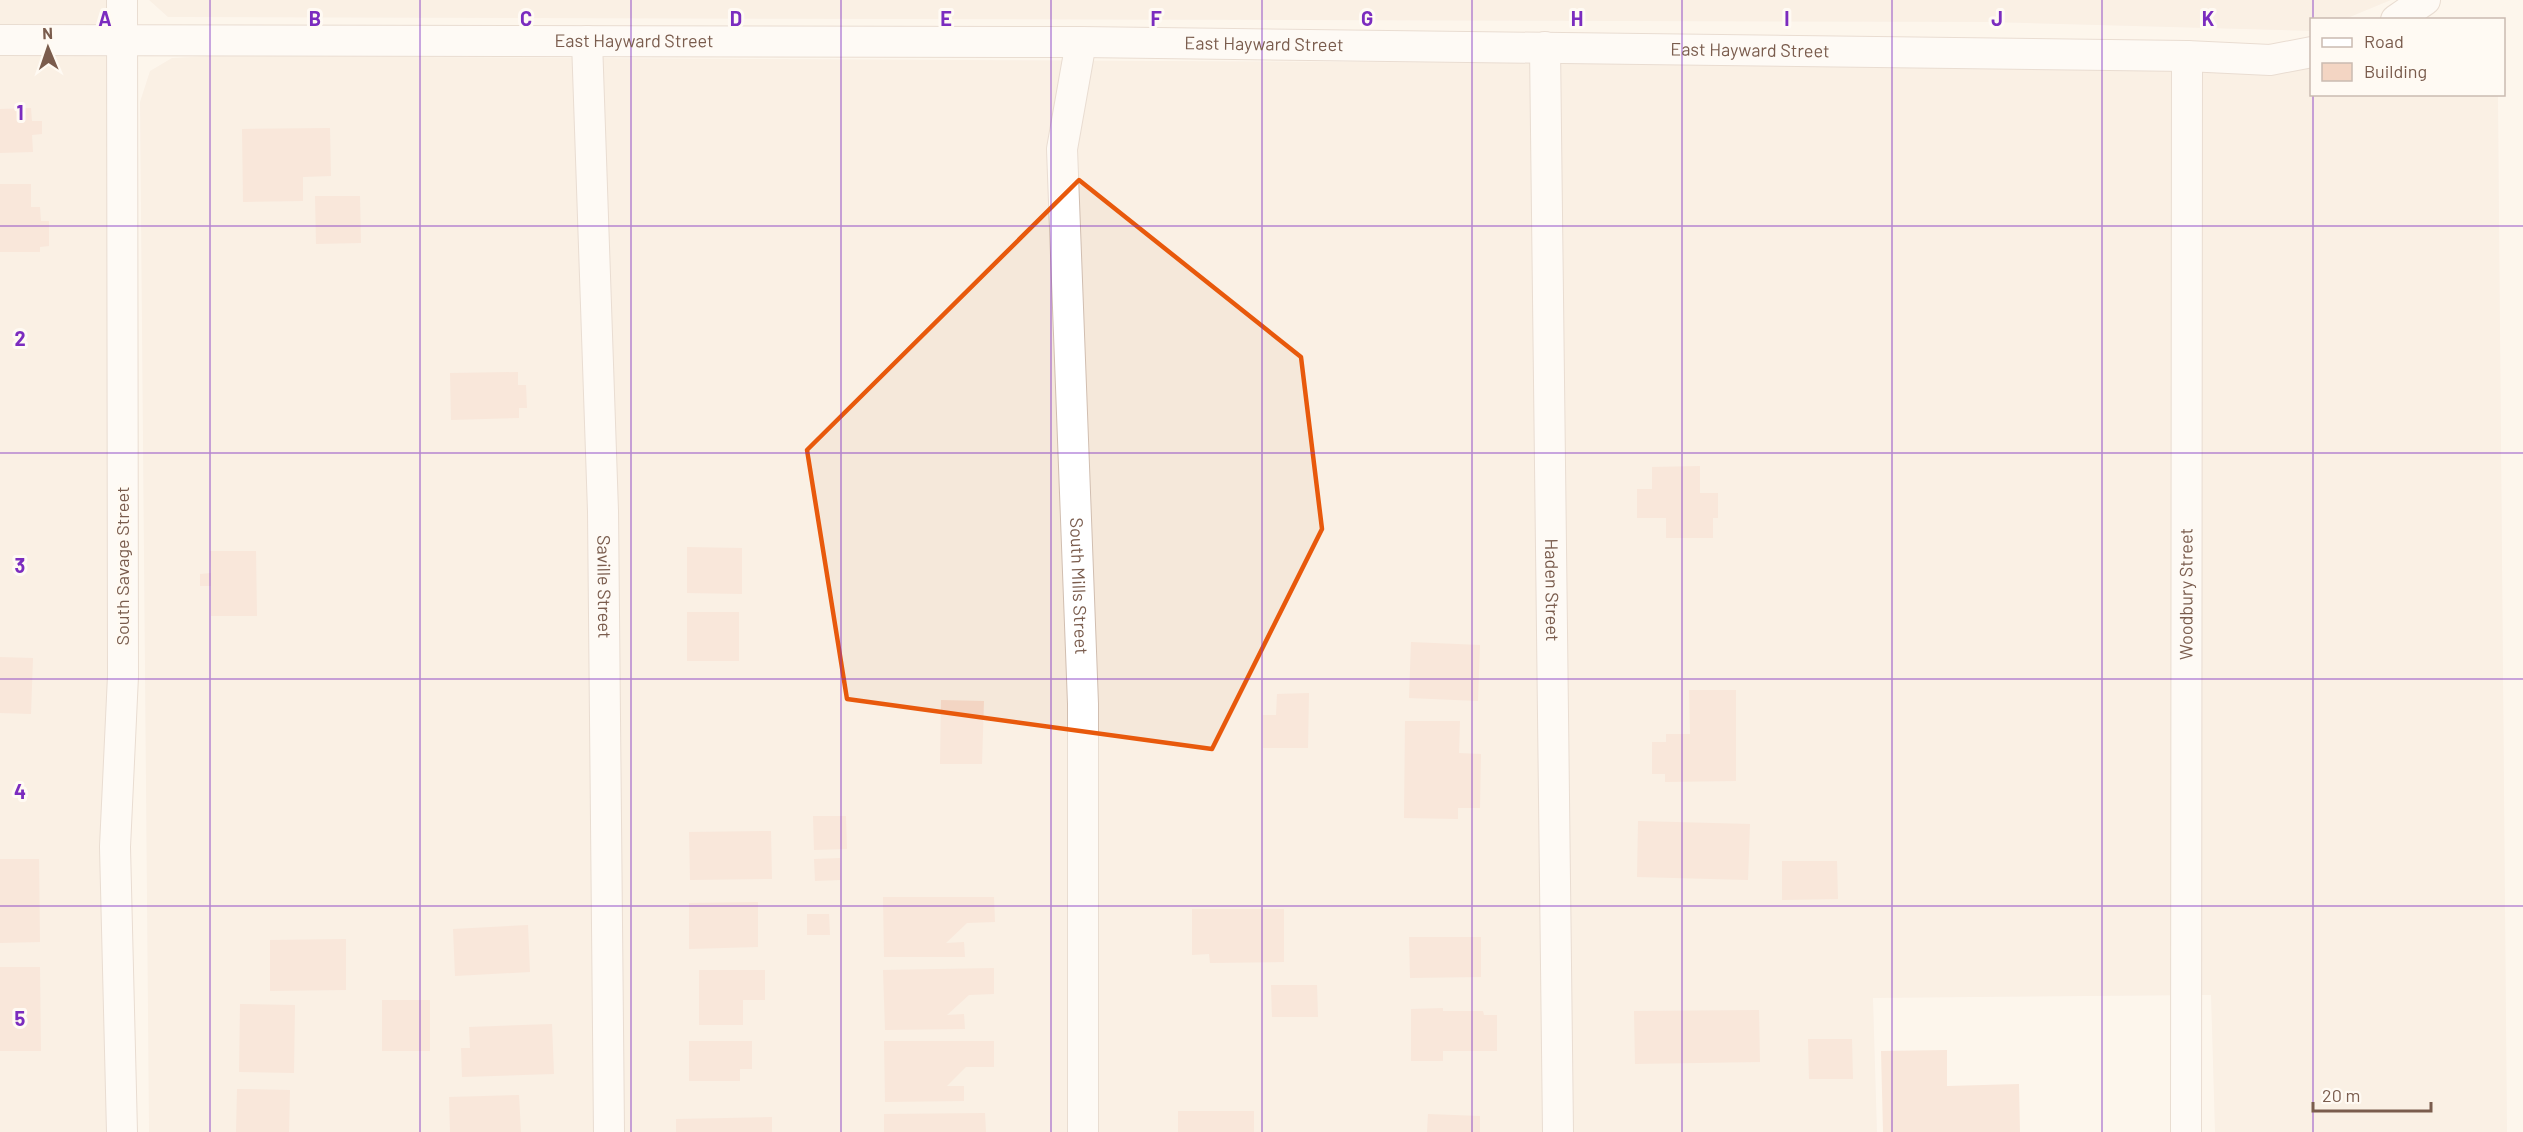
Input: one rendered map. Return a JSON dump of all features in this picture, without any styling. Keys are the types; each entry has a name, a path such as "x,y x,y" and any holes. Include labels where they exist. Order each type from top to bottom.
{"street":[{"name":"South Savage Street","path":"122,0 123,676 115,847 122,1132"},
{"path":"2399,18 2425,0"},
{"name":"East Hayward Street","path":"0,40 1081,42 1545,46 2187,56 2270,60 2310,52"},
{"name":"Saville Street","path":"587,41 603,511 609,1132"},
{"name":"South Mills Street","path":"1081,42 1062,149 1083,704 1083,1132"},
{"name":"Haden Street","path":"1545,46 1558,1132"},
{"name":"Woodbury Street","path":"2186,1132 2187,56"}],"highlighted area":[{"path":"1079,180 1301,357 1322,529 1212,749 847,699 807,450"}],"shaded area":[{"path":"0,0 109,0 115,1132 0,1132"},
{"path":"149,0 2391,0 2347,18 2310,18 2310,31 1990,22 168,17"},
{"path":"210,56 2310,67 2310,96 2498,96 2507,1132 2215,1132 2211,995 1873,998 1877,1132 149,1132 140,102 150,71 172,58"}],"building":[{"path":"31,108 32,121 42,121 42,134 32,135 33,152 0,153 0,109"},
{"path":"330,128 331,176 303,177 303,201 243,202 242,129"},
{"path":"0,184 31,184 31,207 40,207 41,221 49,221 49,246 40,247 40,252 0,252"},
{"path":"315,196 360,196 361,243 316,244"},
{"path":"518,372 518,385 526,385 527,408 519,408 519,418 451,420 450,373"},
{"path":"1700,466 1700,493 1718,493 1718,518 1713,518 1713,538 1666,538 1666,518 1637,518 1637,489 1652,489 1652,467"},
{"path":"687,547 742,548 742,594 687,593"},
{"path":"210,551 256,551 257,616 211,616 211,586 200,586 200,574 211,573"},
{"path":"687,612 739,612 739,661 687,661"},
{"path":"1411,642 1480,645 1478,701 1409,698"},
{"path":"0,657 33,658 31,714 0,713"},
{"path":"1689,690 1736,690 1736,781 1665,782 1665,774 1652,774 1652,742 1666,742 1666,734 1690,734"},
{"path":"1309,693 1308,748 1263,748 1263,715 1276,715 1277,694"},
{"path":"941,700 984,701 982,764 940,764"},
{"path":"1405,721 1460,721 1459,753 1481,754 1480,808 1458,808 1458,819 1404,818"},
{"path":"813,816 846,816 847,849 814,850"},
{"path":"1638,821 1750,824 1748,880 1637,877"},
{"path":"771,831 772,879 690,880 689,832"},
{"path":"840,858 841,880 815,881 814,859"},
{"path":"0,859 39,859 40,942 0,943"},
{"path":"1782,861 1837,861 1838,899 1782,900"},
{"path":"883,897 994,897 995,922 967,923 946,943 964,942 965,957 884,957"},
{"path":"758,902 758,947 689,949 689,903"},
{"path":"1192,909 1284,909 1284,962 1210,963 1209,954 1192,955"},
{"path":"807,914 829,914 830,935 807,935"},
{"path":"528,925 530,972 455,976 453,929"},
{"path":"1409,937 1481,937 1481,977 1410,978"},
{"path":"346,939 346,990 270,991 270,940"},
{"path":"0,967 40,967 41,1051 0,1051"},
{"path":"994,968 994,994 969,995 947,1015 964,1014 965,1029 885,1030 883,970"},
{"path":"699,970 765,970 765,1000 743,1000 743,1025 699,1025"},
{"path":"1271,985 1317,985 1318,1017 1272,1017"},
{"path":"382,1000 430,1000 430,1051 382,1051"},
{"path":"240,1004 295,1005 294,1073 239,1072"},
{"path":"1443,1008 1443,1011 1483,1011 1484,1015 1497,1015 1497,1051 1443,1051 1443,1061 1411,1061 1411,1009"},
{"path":"1759,1010 1760,1062 1635,1064 1634,1011"},
{"path":"552,1024 554,1074 462,1077 461,1048 470,1048 469,1027"},
{"path":"1808,1039 1852,1039 1853,1079 1809,1079"},
{"path":"689,1041 752,1041 752,1069 740,1069 740,1081 689,1081"},
{"path":"884,1041 994,1041 994,1067 966,1067 947,1086 964,1086 964,1101 885,1102"},
{"path":"1947,1050 1947,1086 2019,1084 2020,1132 1883,1132 1881,1051"},
{"path":"237,1089 290,1090 289,1132 236,1132"},
{"path":"519,1095 521,1132 450,1132 449,1097"},
{"path":"1178,1111 1254,1111 1254,1132 1178,1132"},
{"path":"985,1113 986,1132 884,1132 884,1114"},
{"path":"1428,1114 1480,1116 1480,1132 1427,1132"},
{"path":"772,1117 772,1132 676,1132 676,1119"}]}
